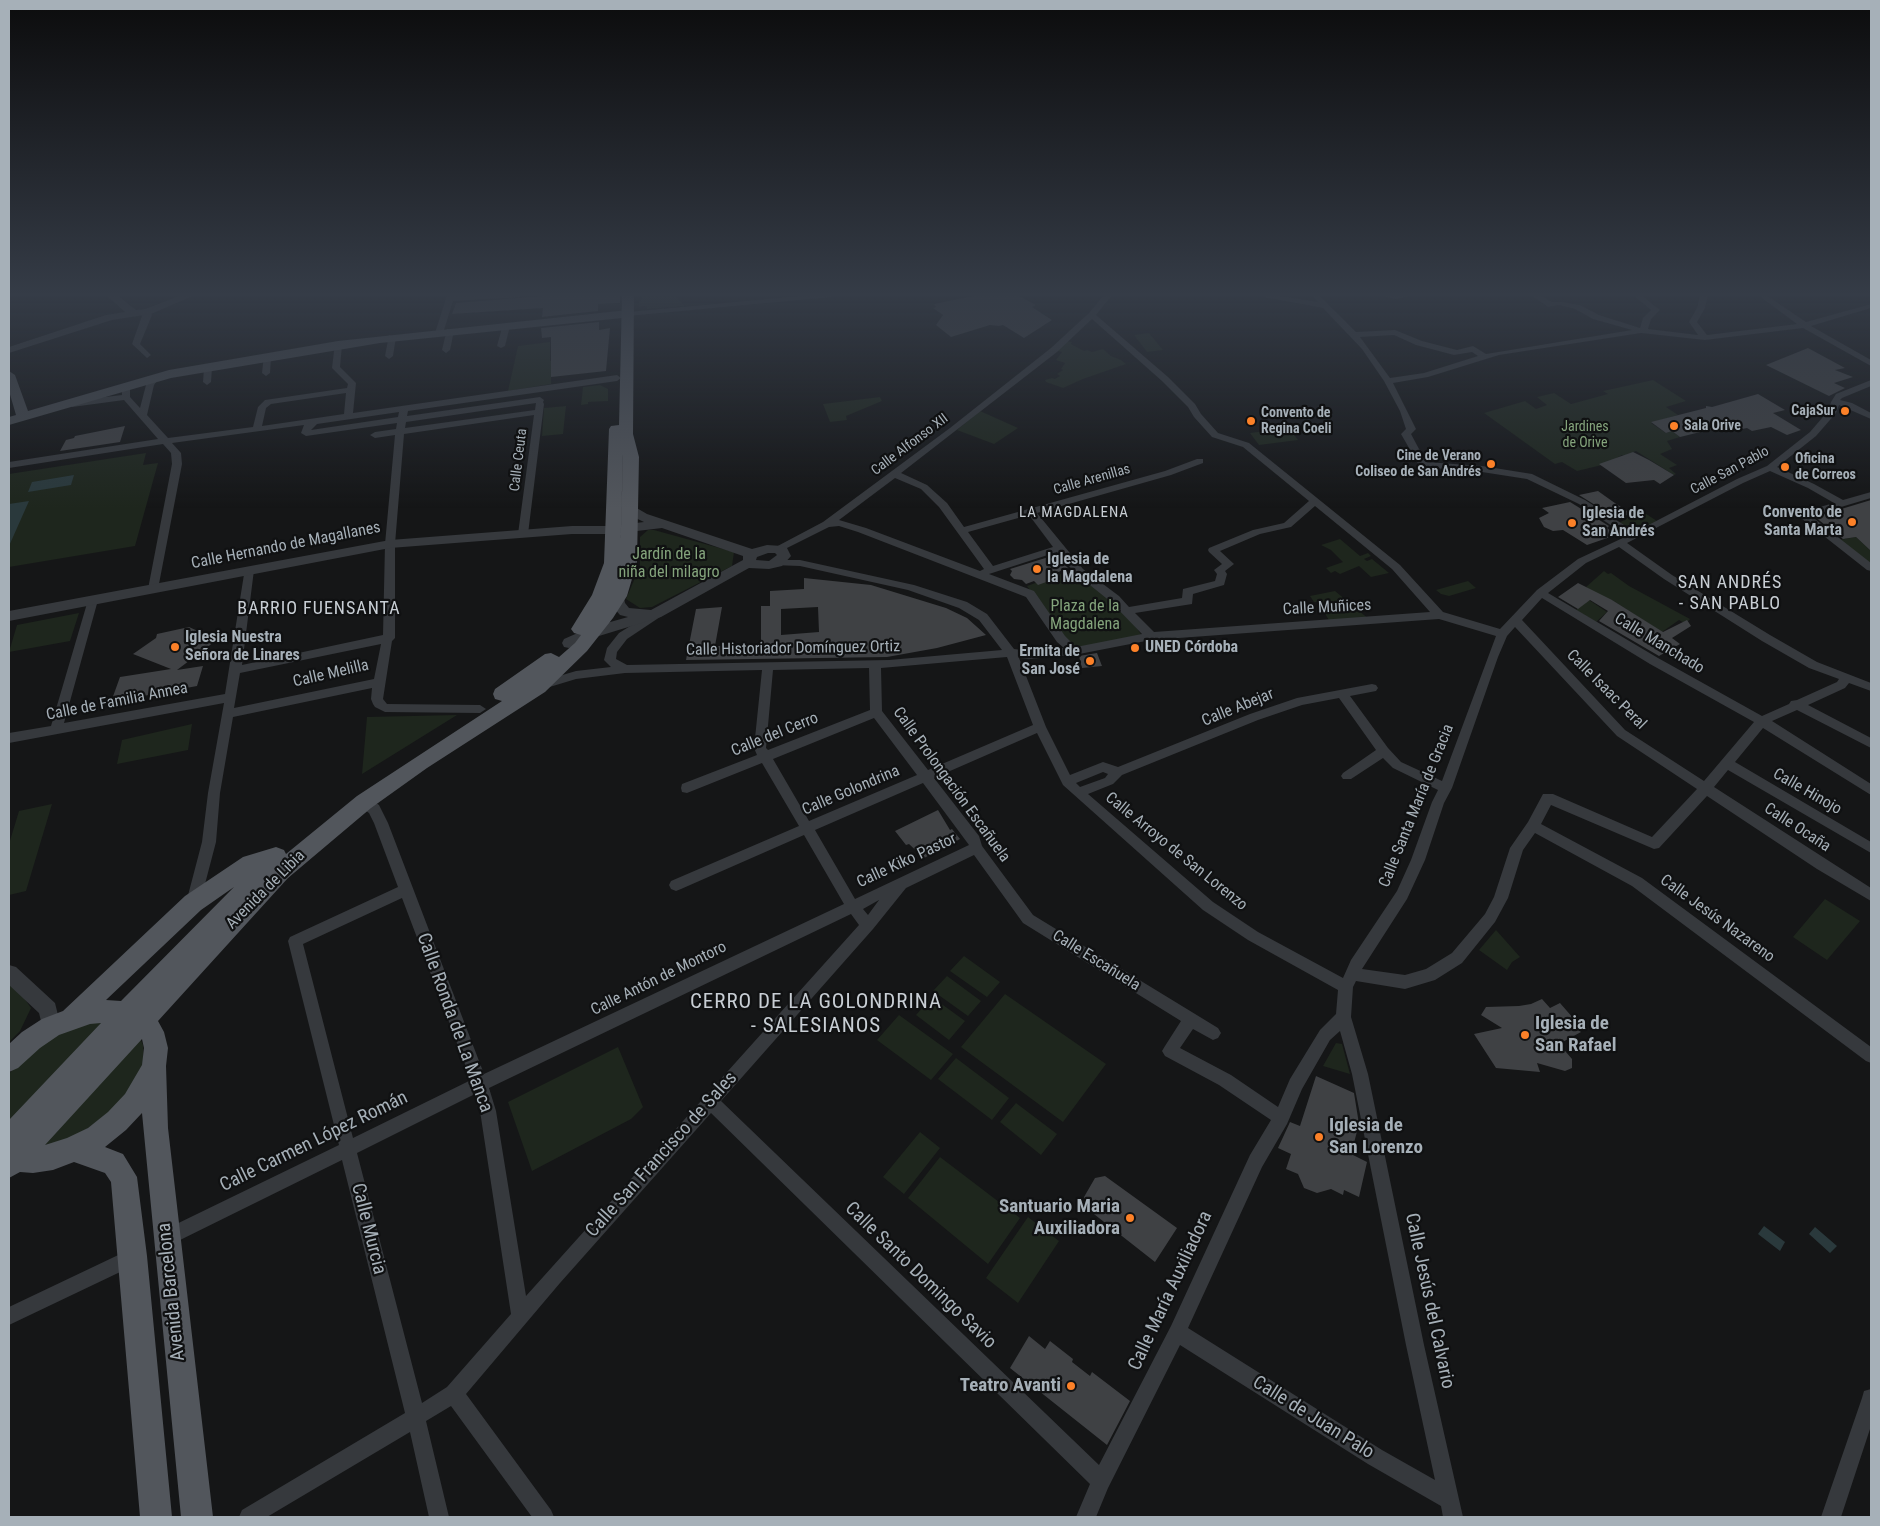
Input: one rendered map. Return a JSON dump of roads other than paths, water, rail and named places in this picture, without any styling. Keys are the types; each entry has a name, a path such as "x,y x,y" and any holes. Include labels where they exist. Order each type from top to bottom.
{"main road":[{"path":"9,421 64,405 126,392 155,378 218,366"},
{"path":"570,660 594,632 618,596 629,562 631,528 623,513 615,480 618,366"},
{"path":"570,660 606,583 623,513 631,456 626,434 624,366"},
{"path":"9,376 14,386 23,417"},
{"name":"Avenida de Libia","path":"10,1156 266,867 363,788 480,709 570,660"},
{"name":"Avenida de Libia","path":"134,1016 280,872 364,802 539,677"},
{"name":"Avenida de Libia","path":"60,1023 193,903 251,863 280,855"},
{"path":"9,1060 31,1040 60,1023 90,1013 109,1011 134,1016"},
{"name":"Avenida Barcelona","path":"134,1016 152,1032 156,1048 154,1066 154,1128 196,1517"},
{"path":"10,1156 33,1160 46,1158 74,1149 97,1137 117,1121 138,1097 154,1066"},
{"name":"Avenida Barcelona","path":"74,1149 114,1163 124,1177 133,1256 156,1517"}],"street":[{"path":"266,366 266,372"},
{"path":"336,366 352,382 348,416"},
{"name":"Calle Alfonso XII","path":"780,556 895,474 1034,366"},
{"path":"1153,366 1192,406 1214,435 1246,445 1396,567 1439,615"},
{"path":"1377,366 1388,381 1404,411 1411,429 1406,434 1423,465 1482,469 1529,476 1582,502 1634,536"},
{"path":"1388,381 1425,375 1454,366"},
{"path":"207,382 208,368"},
{"path":"143,414 150,384 155,378"},
{"path":"9,465 166,440 198,438 617,378"},
{"path":"1871,383 1839,396 1834,402 1849,405 1871,416"},
{"name":"Calle Ceuta","path":"523,534 539,412 540,389"},
{"path":"257,429 262,407 268,402 351,390"},
{"path":"126,392 176,453 176,464 153,589"},
{"path":"315,421 307,428 306,437 402,420 540,400"},
{"name":"Calle San Pablo","path":"1502,634 1541,593 1582,561 1770,468 1813,434 1834,411 1834,402"},
{"name":"Calle Melilla","path":"227,714 379,682 387,640 389,638 390,544 400,432 404,408"},
{"path":"375,435 539,412"},
{"path":"176,453 182,447 198,438"},
{"name":"Calle Arenillas","path":"961,531 1168,473 1200,461"},
{"path":"1770,468 1811,486 1843,504"},
{"path":"895,474 924,487 943,505 986,572"},
{"path":"1871,495 1806,514 1806,518 1871,568"},
{"path":"1127,611 1188,601 1187,592 1220,583 1222,574 1219,570 1229,564 1213,550 1257,532 1288,525 1312,499"},
{"path":"1031,511 1059,548 1087,579 1127,611 1151,636"},
{"path":"623,513 662,524 751,558 762,566 780,556"},
{"name":"Calle Hernando de Magallanes","path":"9,616 390,544 572,530 623,513"},
{"path":"826,524 840,523 986,572 1030,594 1061,639 1074,651"},
{"path":"631,528 662,524"},
{"path":"1620,542 1668,577 1724,613 1814,665 1871,686"},
{"path":"986,572 1059,548"},
{"name":"Calle Arroyo de San Lorenzo","path":"780,556 800,563 910,587 963,605 983,617 1011,653 1040,727 1068,782 1078,793 1208,906 1253,936 1348,980"},
{"path":"625,669 610,660 614,645 623,636 656,614 751,558"},
{"path":"193,903 209,842 214,793 235,670 249,570"},
{"name":"Calle Manchado","path":"1541,593 1669,669 1762,720 1871,790"},
{"path":"618,596 618,604 625,612 638,615 656,614"},
{"path":"56,730 93,600"},
{"path":"594,632 656,614"},
{"name":"Calle Muñices","path":"1151,636 1439,615 1502,634"},
{"name":"Calle Isaac Peral","path":"1519,617 1621,733 1705,789"},
{"name":"Calle Santa María de Gracia","path":"1348,980 1402,894 1418,860 1502,634"},
{"path":"1011,653 1029,655 1074,651 1151,636"},
{"path":"235,670 389,638"},
{"name":"Calle Historiador Domínguez Ortiz","path":"570,660 625,669 876,665 1011,653"},
{"name":"Calle Prolongación Escañuela","path":"876,665 876,712 974,840 976,848 1009,894"},
{"path":"768,666 760,748 852,906 868,924"},
{"path":"1342,1017 1348,980 1405,982 1430,975 1457,958 1490,918 1502,898 1517,848 1533,826 1548,798 1654,844 1705,789 1762,720 1794,704 1841,685 1846,678"},
{"path":"379,682 377,698 379,704 385,708 480,709"},
{"name":"Calle Abejar","path":"1078,793 1109,781 1118,772 1254,717 1302,701 1372,688"},
{"path":"1342,694 1397,765 1446,788"},
{"name":"Calle de Familia Annea","path":"9,738 230,697"},
{"path":"1794,704 1871,743"},
{"name":"Calle del Cerro","path":"687,788 876,712"},
{"name":"Calle Golondrina","path":"676,885 1040,727"},
{"path":"1347,776 1384,750"},
{"name":"Calle Hinojo","path":"1726,763 1871,848"},
{"name":"Calle Abejar","path":"1068,782 1103,767 1118,772"},
{"name":"Calle Ocaña","path":"1705,789 1871,895"},
{"name":"Calle Ronda de La Manca","path":"364,802 374,809 480,1084 488,1111 520,1316"},
{"name":"Calle Jesús Nazareno","path":"1533,826 1637,882 1871,1056"},
{"name":"Calle Kiko Pastor","path":"852,906 976,848"},
{"name":"Calle San Francisco de Sales","path":"249,1517 454,1394 520,1316 868,924 901,884"},
{"name":"Calle Murcia","path":"405,890 295,941 416,1418 439,1517"},
{"name":"Calle Escañuela","path":"1009,894 1028,920 1214,1033"},
{"name":"Calle Antón de Montoro","path":"480,1084 852,906"},
{"path":"9,973 48,1009 60,1023"},
{"name":"Calle María Auxiliadora","path":"1086,1517 1101,1481 1178,1332 1256,1161 1281,1118 1296,1084 1325,1035 1342,1017"},
{"name":"Calle Jesús del Calvario","path":"1342,1017 1352,1042 1364,1093 1415,1345 1452,1509"},
{"path":"1191,1020 1170,1051 1225,1080 1281,1118"},
{"name":"Calle Carmen López Román","path":"166,1238 480,1084"},
{"name":"Calle Santo Domingo Savio","path":"710,1101 1101,1481"},
{"path":"9,1316 133,1256"},
{"name":"Calle de Juan Palo","path":"1178,1332 1452,1509"},
{"path":"454,1394 544,1517"},
{"path":"1831,1517 1871,1398"}],"place":[{"name":"CajaSur","path":"1845,411"},
{"name":"Convento de Regina Coeli","path":"1251,421"},
{"name":"Sala Orive","path":"1674,426"},
{"name":"Cine de Verano Coliseo de San Andrés","path":"1491,464"},
{"name":"Oficina de Correos","path":"1785,467"},
{"name":"Convento de Santa Marta","path":"1852,522"},
{"name":"Iglesia de San Andrés","path":"1572,523"},
{"name":"Iglesia de la Magdalena","path":"1037,569"},
{"name":"Iglesia Nuestra Señora de Linares","path":"175,647"},
{"name":"UNED Córdoba","path":"1135,648"},
{"name":"Ermita de San José","path":"1090,661"},
{"name":"Iglesia de San Rafael","path":"1525,1035"},
{"name":"Iglesia de San Lorenzo","path":"1319,1137"},
{"name":"Santuario Maria Auxiliadora","path":"1130,1218"},
{"name":"Teatro Avanti","path":"1071,1386"}],"district":[{"name":"LA MAGDALENA","path":"1074,513"},
{"name":"SAN ANDRÉS - SAN PABLO","path":"1730,593"},
{"name":"BARRIO FUENSANTA","path":"319,609"},
{"name":"CERRO DE LA GOLONDRINA - SALESIANOS","path":"816,1015"}],"park label":[{"name":"Jardines de Orive","path":"1585,436"},
{"name":"Jardín de la niña del milagro","path":"669,564"},
{"name":"Plaza de la Magdalena","path":"1085,616"}]}
